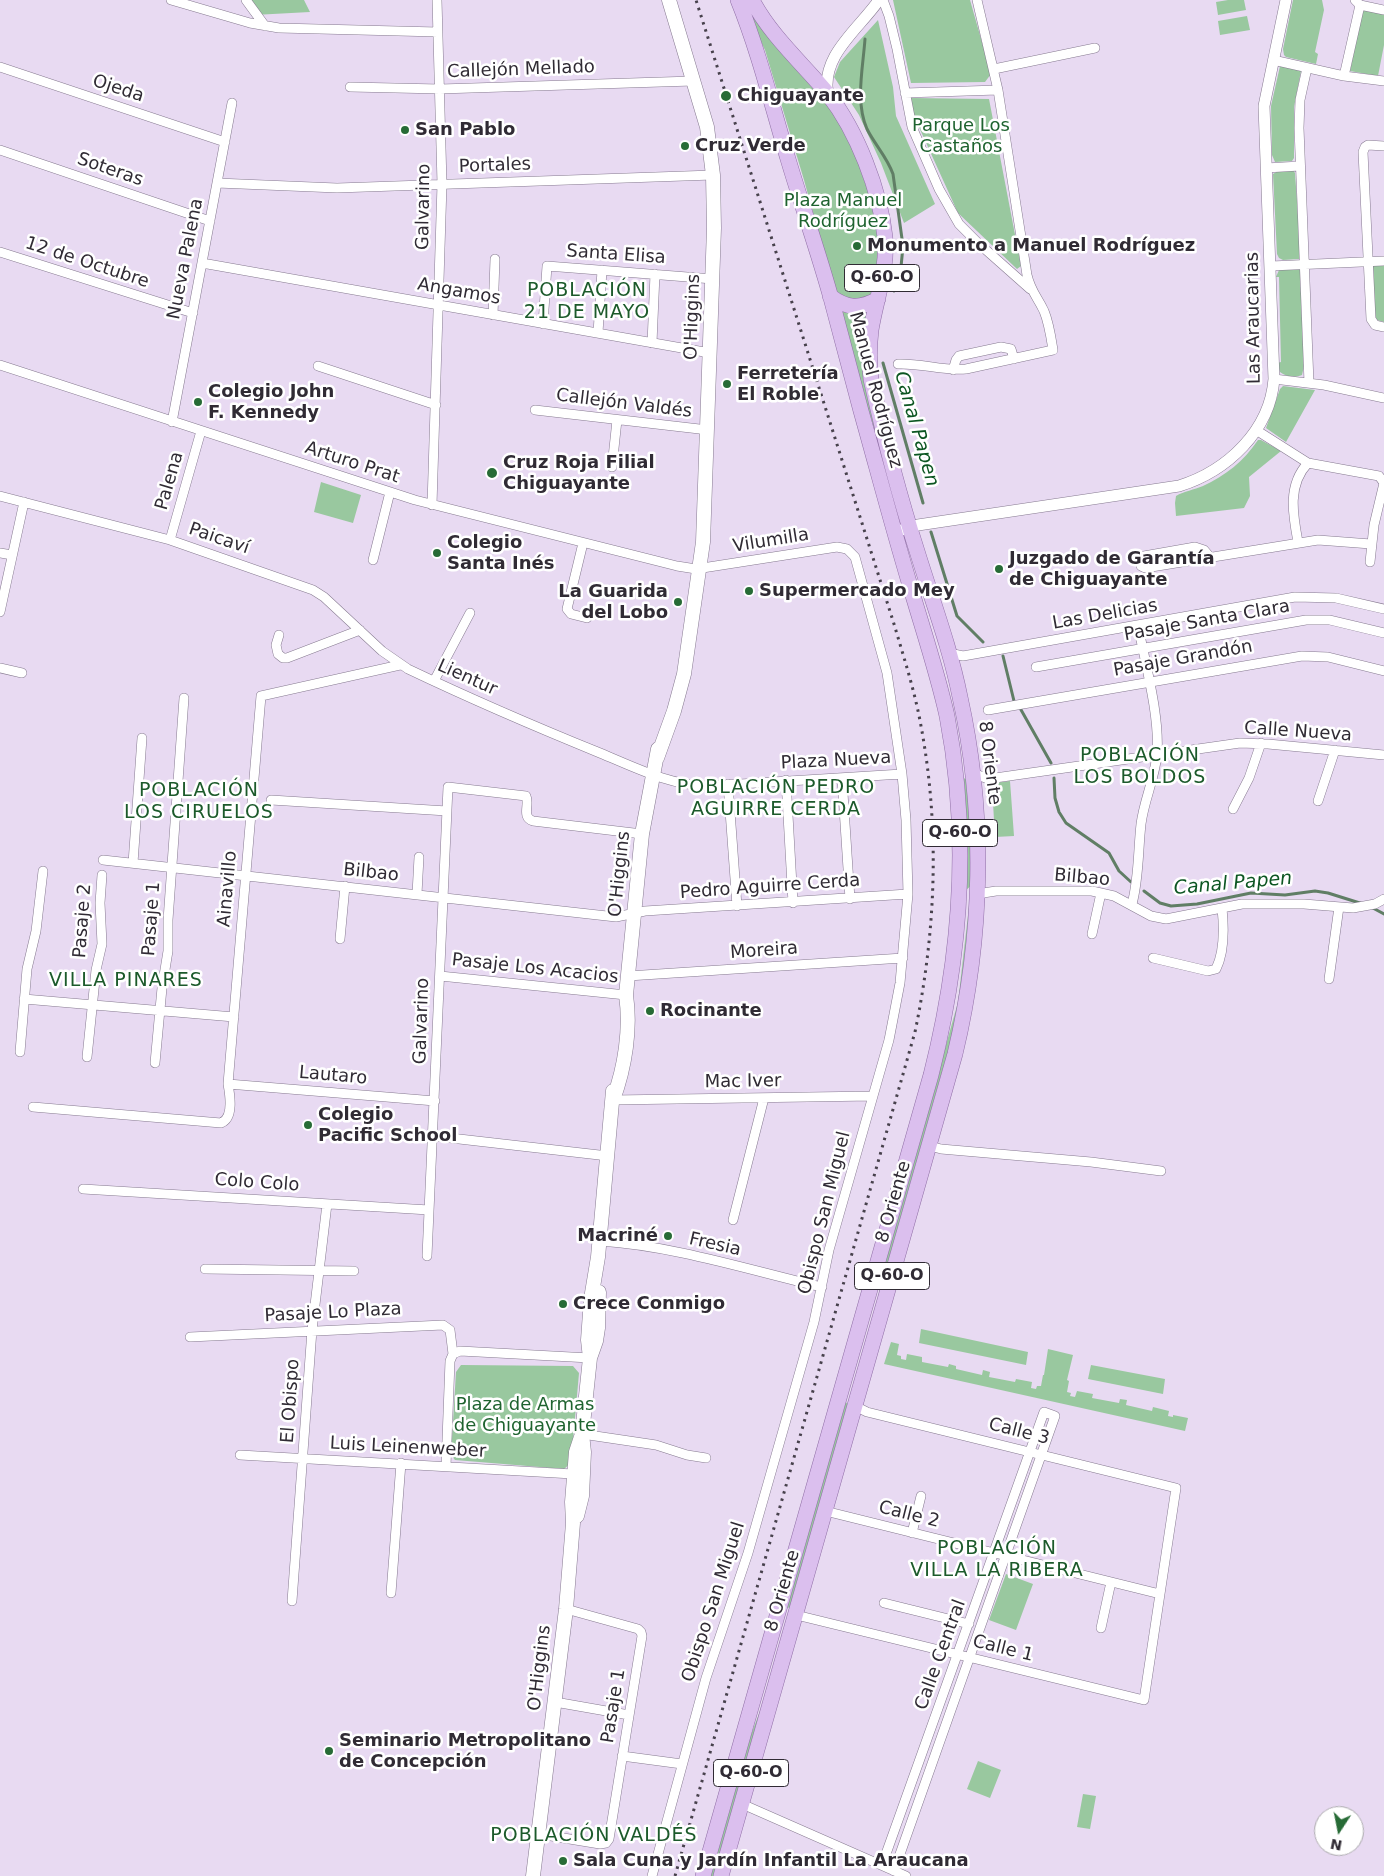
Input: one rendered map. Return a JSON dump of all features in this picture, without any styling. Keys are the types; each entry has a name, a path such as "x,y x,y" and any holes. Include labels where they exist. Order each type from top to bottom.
{"main road":[{"name":"O'Higgins","path":"533,1876 566,1609 573,1523 572,1502 579,1471 577,1445 582,1434 590,1358 596,1340 599,1320 598,1256 613,1100 613,1080 619,1016 626,994 642,834 657,758 681,689 687,660 688,639 704,531 713,279 713,175 707,128 669,0"},
{"name":"Manuel Rodríguez","path":"738,0 760,58 788,158 902,530"},
{"name":"Manuel Rodríguez","path":"752,0 764,19 828,95 856,141 868,169 880,211 885,246 883,270 870,344 872,379 902,530"},
{"path":"830,296 845,306 851,307 865,305 878,299"},
{"name":"8 Oriente","path":"721,1876 930,1146 955,1054 964,1012 973,950 977,894 977,835 973,773 960,696 949,653 902,530"},
{"name":"8 Oriente","path":"703,1876 941,1038 953,971 959,908 960,833 954,758 935,667 902,530"},
{"path":"954,758 965,771 973,773"},
{"path":"959,908 967,899 977,894"},
{"path":"844,1380 849,1396 855,1406"},
{"path":"774,1629 784,1620 796,1615"}],"street":[{"path":"171,0 265,26 298,29 438,32"},
{"path":"246,0 265,26"},
{"name":"Galvarino","path":"432,505 442,184 437,0"},
{"path":"803,67 820,66 832,59 881,0 889,16 915,134 939,189 954,216 977,242 1030,289 1040,303 1047,319 1052,350 953,370 898,364"},
{"path":"977,0 998,90 1030,289"},
{"name":"Las Araucarias","path":"902,530 1179,486 1205,476 1222,466 1236,454 1256,430 1268,406 1274,379 1264,106 1286,0"},
{"path":"1344,76 1358,2 1384,10"},
{"path":"994,69 1095,48"},
{"path":"828,95 826,77 832,59"},
{"path":"1273,60 1344,76 1384,81"},
{"name":"Ojeda","path":"0,67 225,142"},
{"path":"1307,68 1299,107 1309,383"},
{"name":"Callejón Mellado","path":"350,87 440,88 694,81"},
{"path":"905,93 998,90"},
{"name":"Nueva Palena","path":"172,422 232,103"},
{"path":"1384,146 1370,144 1364,150 1372,322 1375,326 1384,327"},
{"name":"Soteras","path":"0,150 210,221"},
{"path":"1266,168 1300,166"},
{"name":"Portales","path":"217,183 337,188 713,175"},
{"name":"12 de Octubre","path":"0,252 193,313"},
{"path":"492,315 495,259"},
{"path":"1271,266 1384,261"},
{"name":"Angamos","path":"202,263 710,353"},
{"name":"Santa Elisa","path":"543,324 547,266 713,279"},
{"path":"598,333 602,270"},
{"path":"652,343 655,274"},
{"path":"953,370 959,356 1001,347 1010,349 1014,358"},
{"name":"Arturo Prat","path":"0,365 432,505 683,568 700,568"},
{"path":"318,366 436,405"},
{"path":"1274,379 1309,383 1384,398"},
{"name":"Callejón Valdés","path":"535,410 708,430"},
{"path":"612,467 618,420"},
{"path":"1256,430 1308,463 1379,476 1384,483 1377,508 1370,562"},
{"name":"Palena","path":"170,540 201,431"},
{"path":"1298,542 1292,513 1293,495 1298,478 1308,463"},
{"path":"373,560 390,492"},
{"name":"Paicaví","path":"0,496 170,540 313,590 324,597 400,665"},
{"path":"0,609 24,502"},
{"path":"1209,556 1204,550 1195,547 1144,556 1140,558 1139,562 1145,568 1199,560 1209,556 1318,540 1372,544"},
{"path":"583,543 568,609 571,614 587,618"},
{"name":"Vilumilla","path":"700,568 837,547 847,549"},
{"name":"Obispo San Miguel","path":"652,1876 711,1662 748,1553 814,1322 837,1220 893,1021 903,958 908,894 906,820 891,693 882,651 855,557 847,549"},
{"path":"0,553 12,556"},
{"name":"Las Delicias","path":"949,653 963,656 1309,596 1336,598 1384,609"},
{"path":"434,681 470,613"},
{"name":"Pasaje Santa Clara","path":"1036,667 1306,620 1330,620 1384,634"},
{"path":"1132,904 1137,881 1143,811 1157,755 1157,726 1138,625"},
{"path":"279,635 276,646 278,654 283,658 288,658 360,630"},
{"name":"Pasaje Grandón","path":"988,710 1290,657 1328,656 1384,671"},
{"name":"Lientur","path":"400,665 573,742 653,774"},
{"name":"Ainavillo","path":"33,1107 221,1123 226,1121 230,1095 228,1084 261,696 400,665"},
{"path":"0,668 22,673"},
{"path":"172,867 184,698"},
{"name":"Pasaje 1","path":"133,863 142,738"},
{"name":"Calle Nueva","path":"973,773 988,779 1233,744 1261,744 1384,755"},
{"path":"1233,809 1249,778 1261,744"},
{"path":"1318,801 1335,750"},
{"name":"Plaza Nueva","path":"653,774 693,785 902,774"},
{"path":"842,778 850,899"},
{"path":"786,780 793,903"},
{"path":"728,784 737,906"},
{"name":"Galvarino","path":"427,1256 448,787 526,796 528,799 526,816 533,821 642,834"},
{"path":"271,800 447,811"},
{"path":"417,894 419,857"},
{"name":"Bilbao","path":"103,860 616,917 634,914"},
{"name":"Pasaje 1","path":"155,1063 168,951 172,867"},
{"path":"20,1052 27,969 36,931 43,871"},
{"name":"Pasaje 2","path":"88,1057 96,970 102,944 100,904 102,875"},
{"path":"340,939 345,886"},
{"name":"Bilbao","path":"977,894 1018,891 1082,891 1101,893 1114,896 1132,904 1150,916 1166,920 1250,904 1304,904 1353,908 1375,904 1384,898"},
{"path":"1092,934 1101,893"},
{"name":"Pedro Aguirre Cerda","path":"634,914 645,911 793,903 908,894"},
{"path":"1329,979 1339,907"},
{"path":"1153,958 1214,971 1218,967 1222,949 1224,928 1222,908"},
{"name":"Moreira","path":"628,976 903,958"},
{"name":"Pasaje Los Acacios","path":"440,976 626,994"},
{"path":"24,999 234,1017"},
{"name":"Lautaro","path":"228,1084 435,1101"},
{"name":"Mac Iver","path":"613,1100 873,1096"},
{"path":"733,1220 764,1098"},
{"path":"433,1136 608,1156"},
{"path":"930,1146 941,1149 1091,1162 1161,1172"},
{"name":"Colo Colo","path":"83,1188 430,1210"},
{"name":"El Obispo","path":"292,1601 312,1330 327,1204"},
{"name":"Fresia","path":"600,1241 620,1242 661,1249 822,1287"},
{"path":"205,1269 354,1271"},
{"name":"Pasaje Lo Plaza","path":"190,1336 443,1325 449,1328 453,1354 450,1361 446,1466"},
{"path":"453,1354 460,1351 590,1358"},
{"name":"Calle 3","path":"855,1406 867,1412 1176,1488 1160,1594"},
{"name":"Calle Central","path":"882,1865 1044,1412 1055,1416 894,1870"},
{"path":"582,1434 656,1445 687,1455 706,1458"},
{"name":"Luis Leinenweber","path":"240,1455 579,1471"},
{"path":"391,1593 402,1463"},
{"path":"912,1533 921,1496"},
{"name":"Calle 2","path":"826,1511 1160,1594"},
{"path":"1101,1628 1111,1582"},
{"name":"Calle 1","path":"796,1615 1144,1700 1160,1594"},
{"path":"884,1603 969,1624"},
{"name":"Pasaje 1","path":"539,1834 600,1844 606,1843 609,1839 641,1632 566,1609"},
{"path":"555,1702 629,1715"},
{"path":"938,1710 950,1714"},
{"path":"622,1756 682,1764"},
{"path":"742,1804 906,1876"},
{"path":"903,1808 914,1813"}],"green space":[{"path":"243,0 304,0 310,12 254,15"},
{"name":"Plaza Manuel Rodríguez","path":"747,0 788,56 831,109 851,142 872,203 880,245 875,290 878,440 861,387 804,180 765,50 758,36"},
{"name":"Parque Los Castaños","path":"893,0 970,0 991,74 985,82 911,83"},
{"path":"1244,0 1246,10 1218,15 1216,2"},
{"path":"1293,0 1322,0 1324,10 1315,52 1318,54 1316,64 1284,55 1283,49"},
{"path":"1365,9 1384,13 1384,45 1378,76 1350,71 1362,13"},
{"path":"1247,16 1250,30 1220,35 1218,21"},
{"path":"878,20 893,87 896,116 935,204 904,223 881,163 859,115 834,77 840,62"},
{"path":"1280,66 1301,71 1294,107 1294,158 1292,161 1275,162 1272,155 1271,106"},
{"name":"Parque Los Castaños","path":"910,98 989,99 1021,266 1017,269 958,213 913,114"},
{"path":"1293,170 1295,173 1301,257 1299,259 1283,260 1277,254 1273,174 1278,171"},
{"path":"1384,265 1384,322 1377,320 1375,316 1373,266"},
{"path":"1300,269 1304,366 1302,375 1294,377 1280,372 1277,363 1281,362 1279,277 1276,277 1279,270"},
{"path":"1283,386 1315,390 1286,442 1266,428 1280,389"},
{"path":"1258,440 1281,451 1249,477 1250,496 1244,508 1176,516 1176,496 1219,478 1247,455"},
{"path":"321,482 361,495 353,523 314,512"},
{"path":"962,777 969,781 972,885 966,890"},
{"path":"1010,781 1014,836 995,837 992,786 995,783"},
{"path":"972,901 957,1020 878,1298 885,1262 958,1002 969,906"},
{"path":"921,1329 1028,1352 1026,1365 919,1343"},
{"path":"891,1342 899,1344 897,1355 901,1356 901,1359 906,1360 907,1354 922,1357 922,1362 948,1367 949,1364 956,1366 956,1369 982,1375 983,1370 990,1372 989,1377 1015,1382 1016,1379 1032,1382 1031,1388 1036,1389 1037,1386 1041,1386 1048,1349 1073,1355 1067,1380 1069,1381 1067,1392 1071,1393 1070,1396 1075,1397 1077,1391 1093,1394 1092,1398 1119,1403 1120,1399 1127,1400 1126,1405 1152,1411 1153,1407 1169,1411 1168,1416 1188,1418 1185,1431 884,1364"},
{"name":"Plaza de Armas de Chiguayante","path":"461,1365 573,1366 579,1373 571,1463 564,1469 455,1460 451,1455 456,1372"},
{"path":"1091,1365 1165,1379 1163,1394 1088,1379"},
{"path":"845,1401 850,1407 793,1606 785,1609"},
{"path":"1006,1574 1033,1584 1016,1630 989,1620"},
{"path":"766,1695 715,1876 708,1876 746,1748"},
{"path":"978,1761 1001,1770 990,1798 967,1789"},
{"path":"1083,1794 1096,1796 1090,1829 1077,1827"}],"waterway":[{"name":"Canal Papen","path":"865,39 861,85 863,119 893,174 903,246 901,267 894,291"},
{"name":"Canal Papen","path":"883,363 923,503"},
{"name":"Canal Papen","path":"931,532 957,616 983,642"},
{"name":"Canal Papen","path":"1003,656 1014,701"},
{"name":"Canal Papen","path":"1020,708 1051,763"},
{"name":"Canal Papen","path":"1054,778 1055,798 1059,812 1066,823 1109,853 1119,871 1131,882"},
{"name":"Canal Papen","path":"1144,891 1160,903 1171,906 1197,904 1251,893 1285,895 1315,891 1363,904"},
{"name":"Canal Papen","path":"1371,907 1384,914"}],"railway":[{"path":"675,1876 915,1032 927,956 933,879 933,841 927,764 912,688 894,624 696,0"}],"place":[{"name":"Chiguayante","path":"726,96"},
{"name":"San Pablo","path":"405,130"},
{"name":"Cruz Verde","path":"685,146"},
{"name":"Monumento a Manuel Rodríguez","path":"857,246"},
{"name":"Ferretería El Roble","path":"727,384"},
{"name":"Colegio John F. Kennedy","path":"198,402"},
{"name":"Cruz Roja Filial Chiguayante","path":"492,473"},
{"name":"Colegio Santa Inés","path":"437,553"},
{"name":"Juzgado de Garantía de Chiguayante","path":"999,569"},
{"name":"Supermercado Mey","path":"749,591"},
{"name":"La Guarida del Lobo","path":"678,602"},
{"name":"Rocinante","path":"650,1011"},
{"name":"Colegio Pacific School","path":"308,1125"},
{"name":"Macriné","path":"668,1236"},
{"name":"Crece Conmigo","path":"563,1304"},
{"name":"Seminario Metropolitano de Concepción","path":"329,1751"},
{"name":"Sala Cuna y Jardín Infantil La Araucana","path":"563,1861"}],"district":[{"name":"POBLACIÓN 21 DE MAYO","path":"587,302"},
{"name":"POBLACIÓN LOS BOLDOS","path":"1140,767"},
{"name":"POBLACIÓN PEDRO AGUIRRE CERDA","path":"776,799"},
{"name":"POBLACIÓN LOS CIRUELOS","path":"199,802"},
{"name":"VILLA PINARES","path":"126,981"},
{"name":"POBLACIÓN VILLA LA RIBERA","path":"997,1560"},
{"name":"POBLACIÓN VALDÉS","path":"594,1836"}]}
